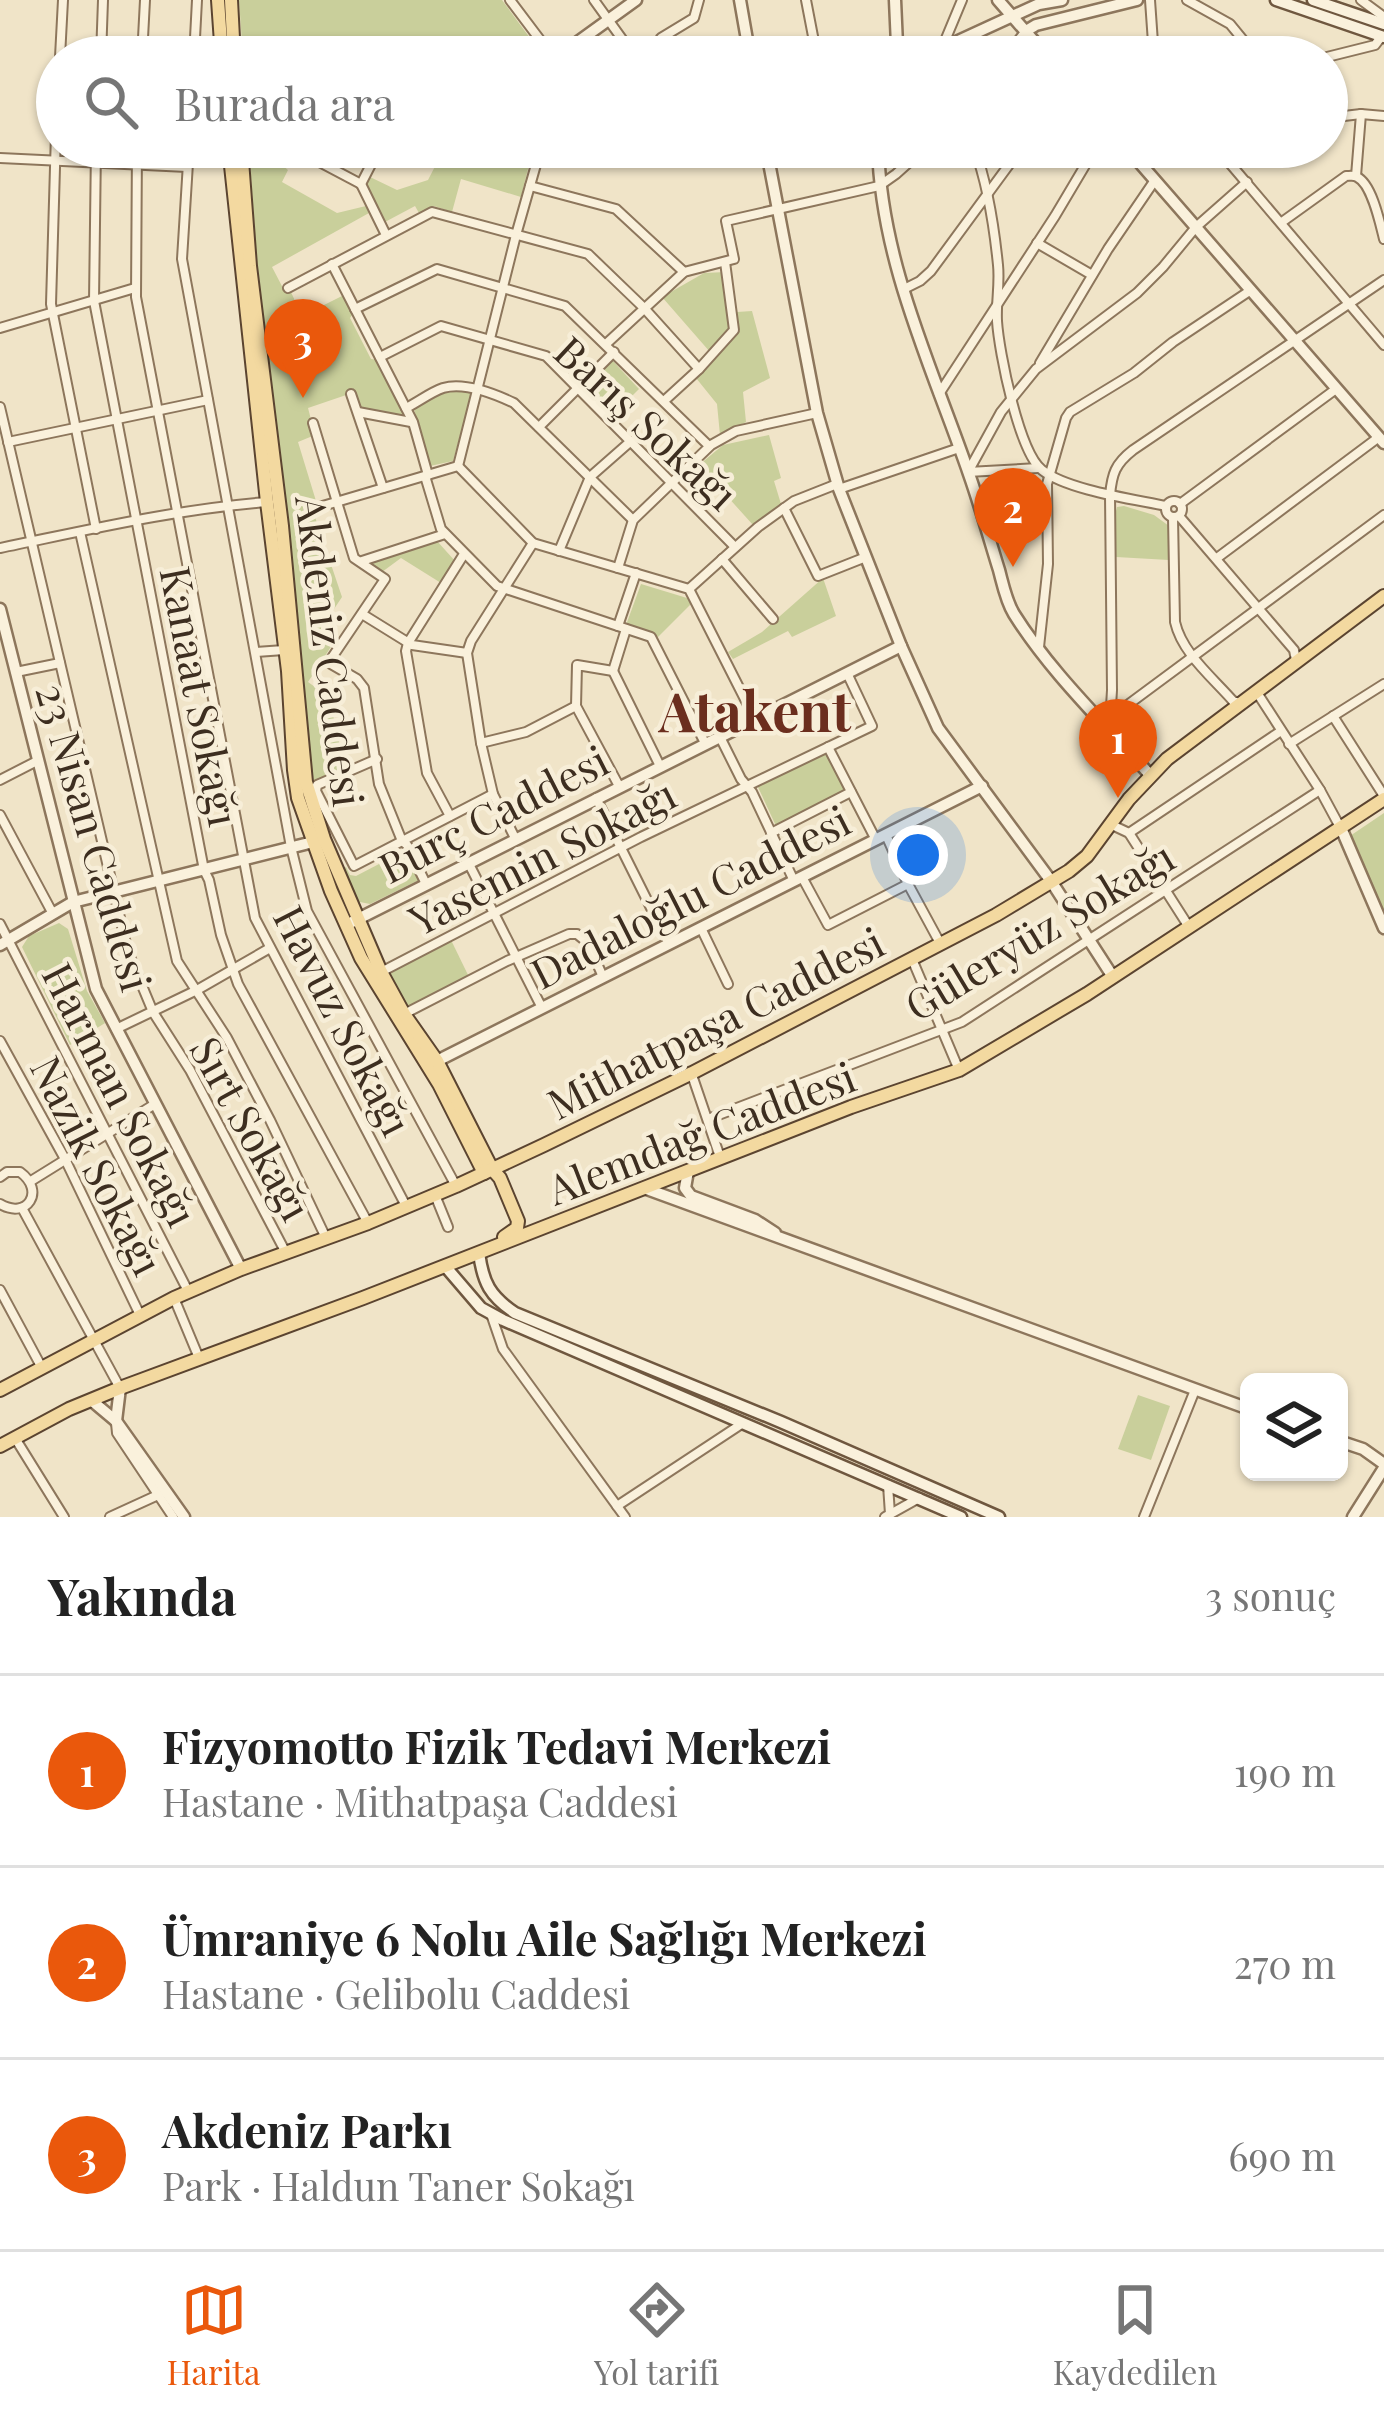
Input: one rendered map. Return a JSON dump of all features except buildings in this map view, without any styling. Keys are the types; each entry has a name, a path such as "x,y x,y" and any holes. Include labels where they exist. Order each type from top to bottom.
{"main road":[{"path":"218,0 221,36"},
{"path":"231,0 234,36"},
{"name":"Akdeniz Caddesi","path":"232,168 298,798 384,998 432,1063"},
{"name":"Akdeniz Caddesi","path":"243,168 306,782 319,840 351,916 488,1171 500,1178 518,1221 511,1234 424,1274"},
{"name":"Mithatpaşa Caddesi","path":"0,1390 174,1298 368,1223 512,1160 912,959 1052,881 1087,856 1150,775 1178,749 1384,596"},
{"name":"Alemdağ Caddesi","path":"5,1441 120,1388 445,1267 851,1107 959,1070 1113,977 1384,797"},
{"path":"512,1160 506,1175 524,1218 539,1230"}],"street":[{"path":"61,36 63,0"},
{"path":"102,36 103,0"},
{"path":"143,36 145,0"},
{"path":"195,36 197,0"},
{"path":"510,0 538,36"},
{"path":"594,0 620,36"},
{"path":"586,36 635,0"},
{"path":"664,36 694,18 699,0"},
{"path":"740,0 746,36"},
{"path":"806,0 814,36"},
{"path":"892,36 895,0"},
{"path":"947,36 962,0"},
{"path":"998,0 1030,36"},
{"path":"968,36 1039,4 1062,0"},
{"path":"1022,36 1036,26 1137,0"},
{"path":"1150,0 1153,36"},
{"path":"1187,0 1230,24 1240,36"},
{"path":"1276,0 1383,28"},
{"path":"1313,0 1383,28"},
{"path":"1361,0 1383,28"},
{"path":"1348,52 1375,45 1383,28"},
{"path":"1355,176 1361,114"},
{"path":"1348,116 1384,116"},
{"path":"0,158 36,160"},
{"path":"53,168 50,284 96,529"},
{"name":"Kanaat Sokağı","path":"94,168 94,301 204,870 238,984 368,1223"},
{"name":"Havuz Sokağı","path":"136,168 135,288 254,918 406,1206"},
{"path":"187,168 182,259 291,847 307,911 456,1186"},
{"path":"331,168 361,184 386,235"},
{"path":"361,184 369,168"},
{"path":"458,466 536,168"},
{"path":"770,168 818,412 838,486 901,646 938,728 1052,881 1113,977"},
{"path":"879,168 886,226 904,290 1011,609 1039,649 1150,775"},
{"path":"539,427 644,308 684,272 734,259 726,221 879,186 904,168"},
{"path":"980,168 998,271 997,323 1010,400 1038,468"},
{"path":"904,290 931,271 1008,168"},
{"path":"939,395 1083,168"},
{"path":"1144,168 1382,439 1216,558"},
{"path":"1235,168 1384,345"},
{"path":"1282,222 1346,176 1355,176 1371,195 1384,239"},
{"path":"968,472 1155,180"},
{"path":"1036,369 1137,293 1196,226 1247,182"},
{"path":"530,186 616,209 684,272"},
{"path":"288,288 432,212 588,254 699,369"},
{"path":"1037,243 1092,275"},
{"path":"664,400 734,330 725,262"},
{"path":"332,264 413,422 441,529 497,586 651,637 704,743"},
{"path":"356,309 437,268 565,306 709,446"},
{"path":"1104,723 1112,690 1110,494 1112,474 1122,458 1384,280"},
{"path":"0,328 135,288"},
{"path":"1039,649 1048,563 1049,474 1070,412 1251,290"},
{"name":"Barış Sokağı","path":"380,357 441,326 546,356 735,547"},
{"path":"406,408 446,386 477,390 514,403 634,520"},
{"path":"1180,504 1336,389"},
{"path":"351,394 383,488"},
{"path":"8,442 208,400"},
{"name":"Sırt Sokağı","path":"0,406 128,952 153,1012 190,1070 286,1253"},
{"path":"358,412 413,422"},
{"path":"618,568 634,520 709,446 736,431 818,412"},
{"path":"313,423 357,560 385,579 332,664 364,688 380,784 402,841 426,884"},
{"path":"560,551 590,477 631,441"},
{"path":"689,589 794,501 959,448"},
{"path":"309,510 458,466"},
{"path":"458,466 533,543 689,589 754,718"},
{"path":"968,472 1038,468 1058,481 1166,506"},
{"path":"1166,506 1171,501 1180,504"},
{"path":"0,548 138,520 266,502"},
{"path":"1180,504 1175,622 1194,657 1240,703"},
{"path":"1166,506 1167,515 1176,517 1259,608 1294,650 1296,660"},
{"path":"784,508 818,576 866,557"},
{"path":"1104,723 1384,515"},
{"path":"80,532 177,962 227,1038 326,1238"},
{"path":"357,560 445,533"},
{"path":"515,838 493,794 467,653 533,543"},
{"path":"450,816 427,773 406,651 464,553"},
{"path":"722,559 773,619"},
{"path":"636,573 614,671 660,766"},
{"name":"23 Nisan Caddesi","path":"0,609 4,649 15,672 92,976 242,1269"},
{"path":"362,614 408,643 467,653"},
{"name":"Burç Caddesi","path":"351,916 373,911 901,646"},
{"path":"256,652 285,650"},
{"path":"15,672 60,663"},
{"path":"614,671 577,665 576,706 619,786"},
{"name":"Yasemin Sokağı","path":"381,972 872,726 847,674"},
{"path":"1289,743 1384,684"},
{"path":"1256,691 1320,790 1384,928"},
{"path":"482,743 526,732 576,706"},
{"path":"1333,716 1384,797"},
{"path":"1129,833 1281,731"},
{"path":"719,736 828,925 908,884"},
{"path":"828,747 941,944"},
{"path":"376,759 317,785 354,866 493,794"},
{"path":"0,780 37,760"},
{"name":"Dadaloğlu Caddesi","path":"432,1063 982,787"},
{"name":"Güleryüz Sokağı","path":"708,1119 962,1022 1320,790"},
{"path":"771,833 851,792"},
{"path":"596,798 669,944"},
{"path":"0,815 53,914"},
{"path":"1111,824 1129,833 1189,927"},
{"path":"4,943 73,902 319,840"},
{"path":"468,863 542,1008"},
{"name":"Harman Sokağı","path":"0,924 4,943 189,1292"},
{"path":"701,928 728,983"},
{"path":"404,1015 569,934 578,934 588,943 603,977"},
{"path":"116,1029 270,948"},
{"path":"912,959 959,1070"},
{"name":"Nazik Sokağı","path":"0,1041 141,1316"},
{"path":"692,1072 721,1158"},
{"path":"31,1180 155,1104"},
{"path":"0,1163 3,1175 20,1172 31,1180"},
{"path":"688,1171 686,1193 755,1220 782,1239"},
{"path":"0,1204 22,1208 32,1198 31,1180"},
{"path":"644,1189 1240,1406"},
{"path":"435,1195 448,1227"},
{"path":"22,1208 120,1388 117,1433 173,1517"},
{"path":"479,1253 489,1292 515,1313 999,1517"},
{"path":"445,1267 491,1314 961,1517"},
{"path":"0,1290 42,1370"},
{"path":"174,1298 199,1359"},
{"path":"491,1314 503,1349 625,1517"},
{"path":"503,1349 510,1335 525,1328"},
{"path":"1144,1517 1195,1390"},
{"path":"91,1400 116,1421 184,1517"},
{"path":"617,1506 744,1422"},
{"path":"5,1441 64,1517"},
{"path":"1348,1444 1384,1466 1358,1517"},
{"path":"888,1515 911,1479"},
{"path":"1358,1517 1384,1482"},
{"path":"888,1484 888,1515"},
{"path":"110,1517 158,1495"},
{"path":"888,1515 919,1498"}],"green space":[{"path":"239,0 502,0 529,36 242,36"},
{"path":"250,168 286,168 282,182 337,213 366,206 369,213 272,267 302,316 346,294 355,311 350,318 371,359 379,360 408,418 361,408 355,392 308,408 315,435 298,442 320,514 315,517 342,597 322,627 336,639 308,682 329,697 345,769 312,785 259,294"},
{"path":"434,168 528,168 521,197 461,179 452,212 434,206 419,213 415,206 385,222 367,185 370,177 397,190 428,180"},
{"path":"726,272 737,312 752,311 770,378 743,392 746,422 720,435 717,404 696,378 699,364 710,352 662,297 704,273"},
{"path":"611,359 639,389 611,417 582,388"},
{"path":"447,391 472,392 453,461 430,466 414,409"},
{"path":"769,435 781,478 774,481 781,504 753,525 699,465 723,445"},
{"path":"1124,506 1154,515 1169,526 1169,560 1116,557 1116,511"},
{"path":"437,541 455,561 441,583 401,558 382,572 369,562"},
{"path":"823,578 836,616 792,637 788,631 733,659 728,652 762,632"},
{"path":"641,584 687,598 691,604 658,637 626,625"},
{"path":"827,753 847,790 776,826 757,785"},
{"path":"1384,813 1384,916 1347,838"},
{"path":"402,852 419,880 370,904 355,901 339,870 346,867 356,876"},
{"path":"59,923 68,929 87,991 105,1023 70,1045 22,947 29,936"},
{"path":"451,940 469,977 408,1008 403,1006 389,974"},
{"path":"1138,1395 1170,1406 1151,1460 1118,1449"}],"place":[{"name":"Akdeniz Parkı","path":"303,398"},
{"name":"Ümraniye 6 Nolu Aile Sağlığı Merkezi","path":"1013,567"},
{"name":"Fizyomotto Fizik Tedavi Merkezi","path":"1118,798"}],"district":[{"name":"Atakent","path":"755,710"}]}
